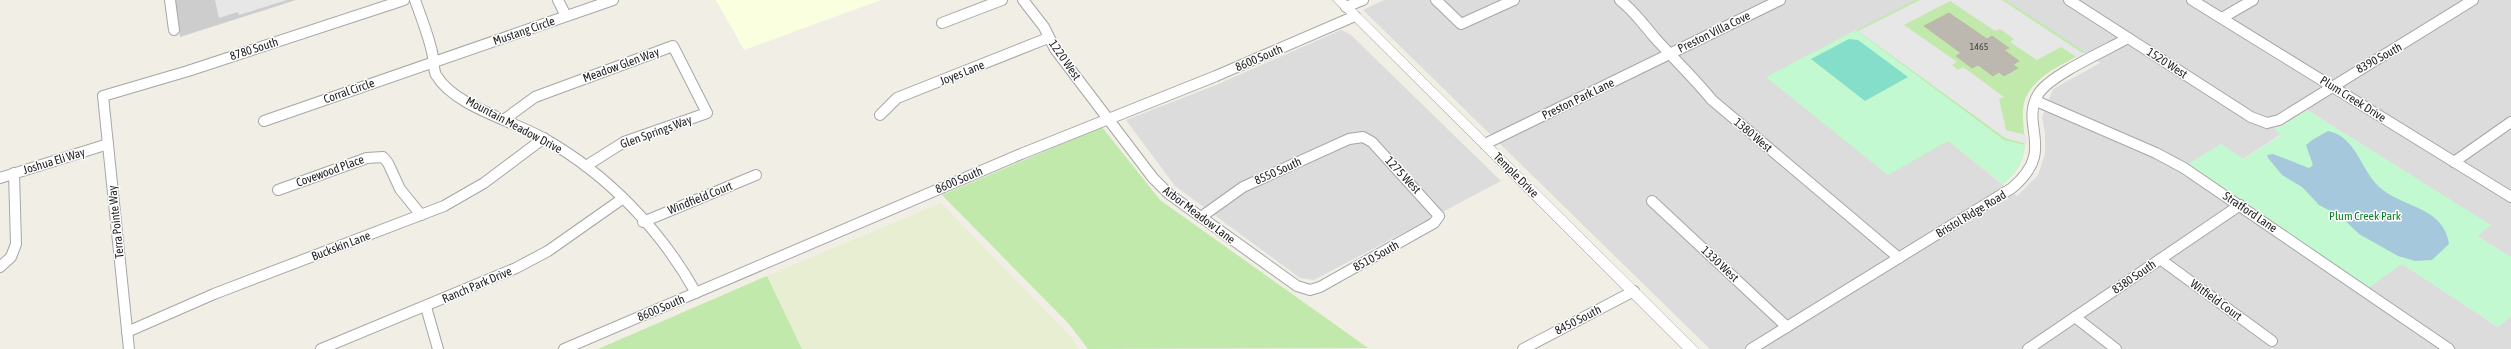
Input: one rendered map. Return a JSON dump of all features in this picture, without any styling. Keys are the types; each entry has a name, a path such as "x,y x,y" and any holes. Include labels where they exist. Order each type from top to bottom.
{"street":[{"path":"170,0 174,30"},
{"name":"8780 South","path":"103,96 188,71 404,0"},
{"name":"Mountain Meadow Drive","path":"416,0 435,62 436,74 453,93 544,138 586,166 608,183 678,262 696,293"},
{"path":"558,0 566,16"},
{"name":"Mustang Circle","path":"435,62 612,0"},
{"path":"942,23 1002,0"},
{"name":"1220 West","path":"1024,0 1044,27 1048,38 1108,118"},
{"name":"8600 South","path":"564,349 1108,118 1216,76 1363,0"},
{"path":"1436,0 1461,24 1514,0"},
{"name":"1380 West","path":"1620,0 1637,14 1712,100 1899,258"},
{"name":"Preston Villa Cove","path":"1670,53 1780,0"},
{"name":"1520 West","path":"2069,0 2251,117 2267,123"},
{"name":"Plum Creek Drive","path":"2192,0 2511,197"},
{"path":"2222,18 2253,0"},
{"name":"8390 South","path":"2267,123 2279,120 2372,60 2405,44 2468,1"},
{"name":"Temple Drive","path":"1347,8 1692,349"},
{"name":"Joyes Lane","path":"880,115 887,106 897,98 1048,38"},
{"name":"Bristol Ridge Road","path":"1751,349 2010,191 2024,178 2032,166 2035,155 2033,124 2036,101 2040,91 2128,38"},
{"name":"Meadow Glen Way","path":"505,119 535,97 673,46 707,113"},
{"name":"Preston Park Lane","path":"1485,144 1670,53"},
{"name":"Corral Circle","path":"264,121 435,62"},
{"name":"Terra Pointe Way","path":"103,96 129,349"},
{"name":"Stratford Lane","path":"2036,101 2173,161 2240,205 2449,349"},
{"name":"Glen Springs Way","path":"586,166 624,142 707,113"},
{"name":"Arbor Meadow Lane","path":"1108,118 1157,182 1178,202 1297,286 1310,290"},
{"path":"2454,162 2511,122"},
{"name":"8550 South","path":"1200,218 1243,187 1349,139 1363,137"},
{"name":"1275 West","path":"1363,137 1374,144 1434,208 1439,216"},
{"name":"Buckskin Lane","path":"128,332 214,294 444,206 484,184 544,138"},
{"name":"Joshua Eli Way","path":"0,178 108,144"},
{"name":"Covewood Place","path":"278,190 376,156 387,160 398,188 414,202 421,215"},
{"path":"0,267 11,257 16,244 14,173"},
{"name":"Windfield Court","path":"643,222 756,176"},
{"name":"Ranch Park Drive","path":"321,349 487,282 542,254 622,199"},
{"name":"1330 West","path":"1652,201 1787,326"},
{"name":"8380 South","path":"2028,349 2240,205"},
{"name":"8510 South","path":"1310,290 1326,284 1434,224 1439,216"},
{"name":"Witfield Court","path":"2160,259 2272,341"},
{"name":"8450 South","path":"1523,349 1634,291"},
{"path":"426,307 438,349"},
{"path":"2075,316 2116,349"}],"shaded area":[{"path":"175,0 296,0 180,37"},
{"path":"215,0 287,0 239,15 238,12 219,18"},
{"path":"716,0 881,0 744,50"},
{"path":"1384,0 1918,0 1948,141 2017,196 2038,175 2045,154 2045,133 2042,117 2053,89 2100,63 2006,0 2511,0 2511,257 2477,236 2490,225 2307,110 2282,126 2274,128 2281,134 2243,159 2498,327 2511,316 2511,349 1710,349 1363,10"},
{"path":"1920,0 2002,0 2084,54 2078,58 2061,47 2037,60 2010,42 2014,39 2000,29 1995,31 1950,1 1904,25 1957,62 1952,65 1958,70 1963,67 2004,97 1999,99 2006,130 2026,135 2027,144 2005,138 1858,31"},
{"path":"1341,30 1350,34 1501,181 1314,280 1300,278 1175,186 1126,120 1216,85"},
{"path":"1849,39 1858,40 1908,77 1865,101 1811,59"},
{"path":"2328,131 2346,140 2353,148 2369,175 2383,190 2392,196 2423,210 2440,223 2446,232 2449,244 2432,260 2415,261 2398,256 2359,234 2340,216 2319,205 2302,187 2282,175 2268,158 2267,155 2273,154 2309,168 2313,165 2306,145"},
{"path":"941,203 1070,336 1079,349 802,349 767,276"}],"green space":[{"path":"1915,0 2006,0 2085,52 2045,75 2034,85 2026,97 2023,109 2024,145 2022,157 2016,170 2003,184 1948,141 1888,175 1766,77"},
{"path":"1856,30 2004,140 2025,145 2018,167 2008,180 2003,184 1948,141 1888,175 1766,77"},
{"name":"Plum Creek Park","path":"2307,110 2491,225 2477,236 2511,257 2511,316 2498,327 2402,264 2368,288 2188,164 2221,144 2244,159 2281,135 2274,128 2282,126"},
{"path":"1102,127 1160,200 1368,348 1088,349 1069,324 942,195"},
{"path":"767,276 802,349 598,349"}],"building":[{"path":"1949,13 1987,39 1992,36 2009,48 2004,50 2019,61 2013,65 2018,68 2004,76 1999,72 1993,76 1978,65 1972,68 1956,56 1961,53 1924,26"}]}
